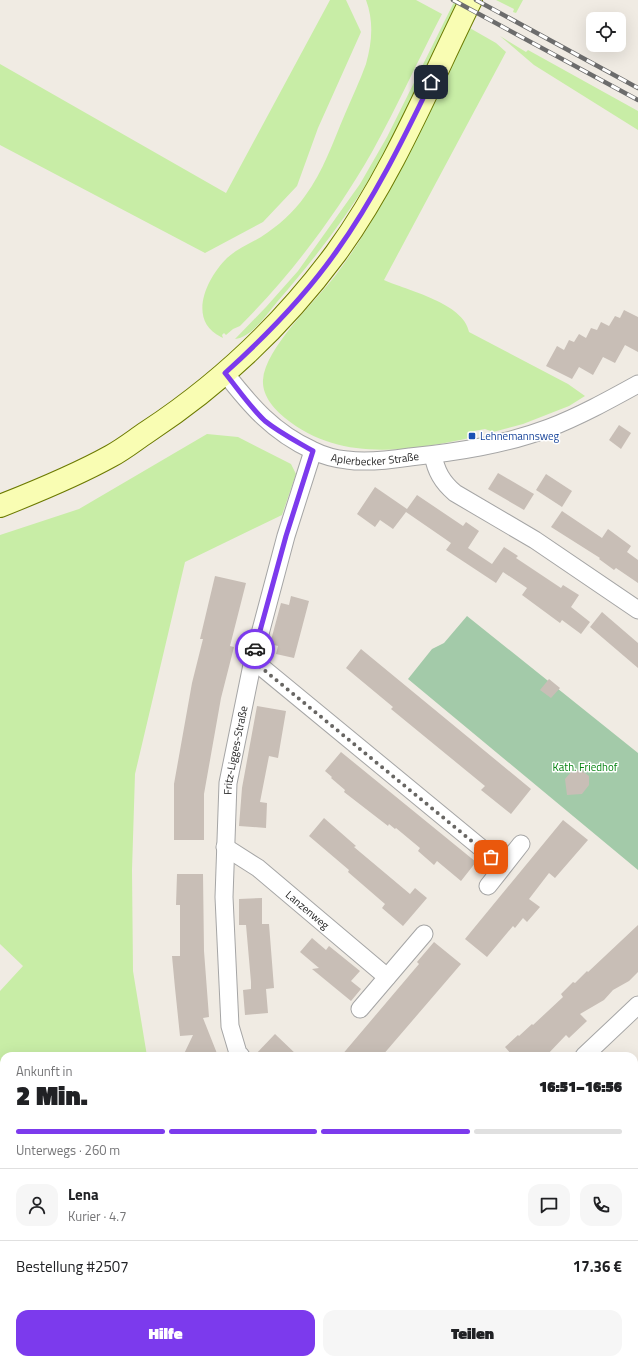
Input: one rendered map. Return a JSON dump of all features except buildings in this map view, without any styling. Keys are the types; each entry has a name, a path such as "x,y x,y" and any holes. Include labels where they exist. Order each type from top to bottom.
{"main road":[{"path":"0,506 72,476 113,455 178,412 225,373 278,323 322,270 346,238 389,165 471,0"}],"street":[{"name":"Aplerbecker Straße","path":"225,373 264,420 282,433 313,451 347,460 385,460 432,455 484,446 529,435 586,411 638,384"},
{"name":"Fritz-Ligges-Straße","path":"238,1052 230,1026 224,897 228,783 252,660 286,536 313,451"},
{"path":"432,455 439,476 446,485 462,497 535,540 638,610"},
{"path":"252,660 503,866"},
{"path":"488,886 521,844"},
{"name":"Lanzenweg","path":"225,847 258,868 387,977"},
{"path":"360,1009 424,934"},
{"path":"588,1052 638,1005"}],"green space":[{"path":"330,0 346,0 361,32 318,128 297,186 263,222 205,253 0,145 0,64 226,193"},
{"path":"366,0 416,0 442,14 372,152 343,199 312,244 277,286 240,326 233,329 226,335 224,333 222,335 223,338 211,330 205,320 202,310 203,299 207,288 212,277 227,258 239,249 267,233 285,219 300,202 317,177 366,64 370,48 371,24 369,8"},
{"path":"455,0 461,0 397,131 362,190 340,223 315,256 264,318 253,330 235,339 298,271 360,184 387,137"},
{"path":"496,0 523,0 516,13 513,12 514,9"},
{"path":"468,27 496,43 506,52 384,280 446,305 457,313 465,322 469,332 568,384 585,396 569,406 523,424 493,432 485,429 474,431 474,437 450,442 401,449 376,450 329,442 306,432 277,411 264,391 263,380 266,367 281,340 335,276 374,217 408,155"},
{"path":"500,36 526,52 528,50 638,111 638,130 534,65"},
{"path":"207,434 238,437 291,464 296,474 282,515 185,562 135,774 132,870 133,971 146,1052 0,1052 0,991 23,966 0,944 0,535 79,509"},
{"name":"Kath. Friedhof","path":"467,616 638,753 638,870 408,679 432,649 444,643"}],"railway":[{"path":"453,0 638,100"},
{"path":"476,0 638,88"}],"way so far":[{"path":"255,649 252,660 491,857"}],"place":[{"name":"Lehnemannsweg","path":"472,436"}],"route":[{"path":"255,649 286,536 313,451 282,433 264,420 225,373 278,323 322,270 346,238 389,165 431,82"}]}
